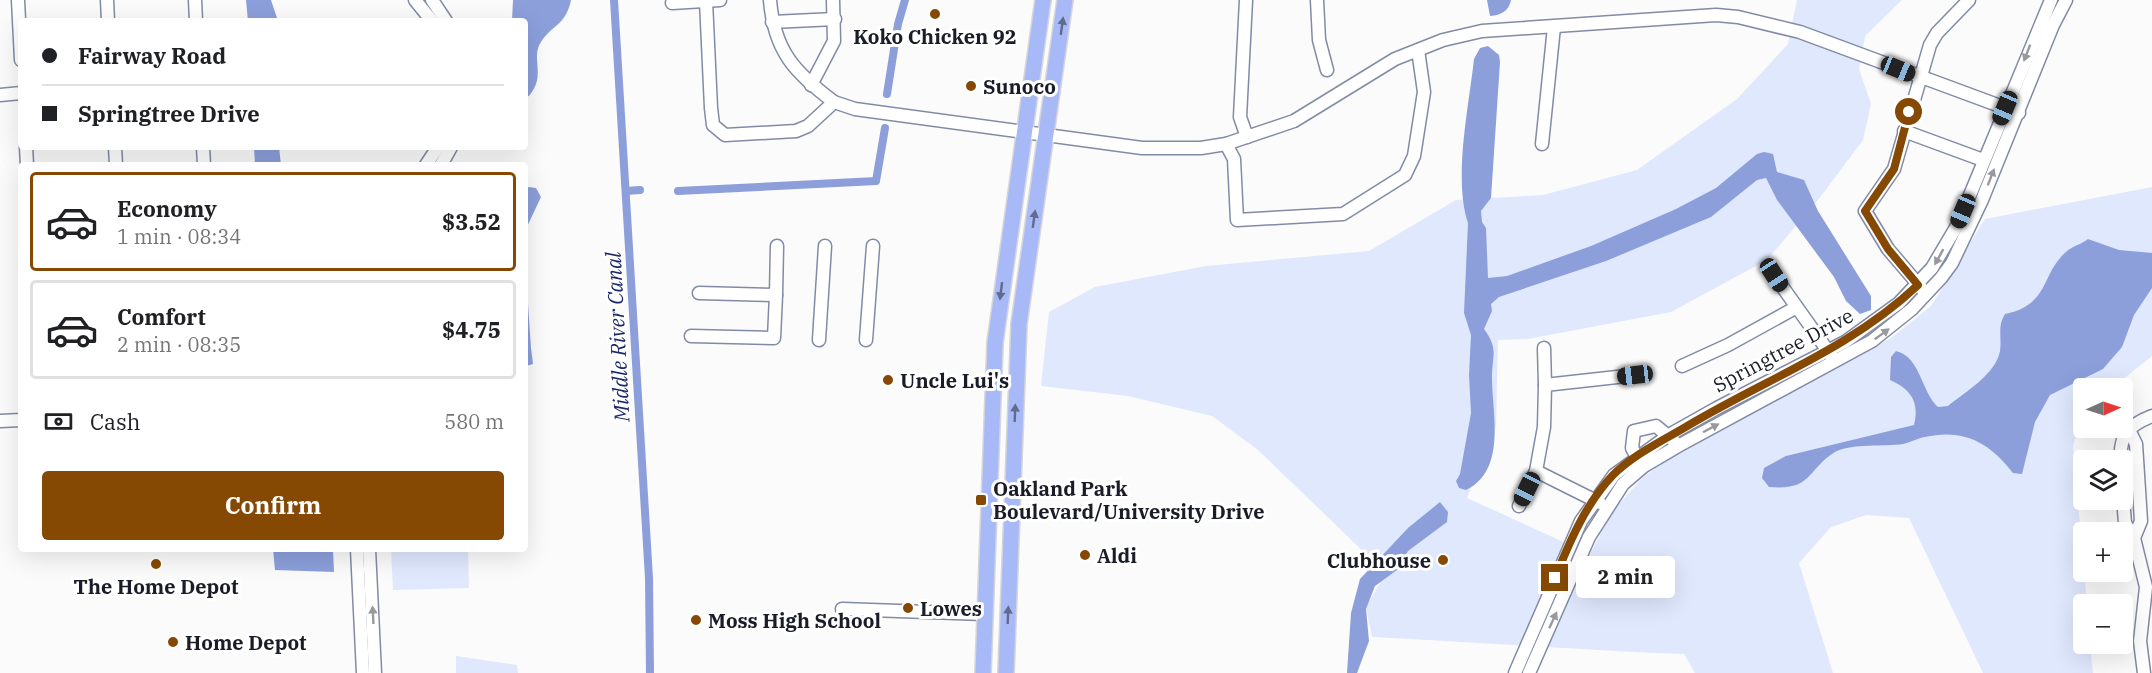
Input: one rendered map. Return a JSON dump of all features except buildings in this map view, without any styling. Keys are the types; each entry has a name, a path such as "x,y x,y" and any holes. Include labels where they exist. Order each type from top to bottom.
{"main road":[{"path":"983,673 995,343 1043,0"},
{"path":"1006,673 1019,335 1065,0"}],"street":[{"path":"18,0 19,18"},
{"path":"107,0 108,18"},
{"path":"195,0 196,18"},
{"path":"415,0 430,18"},
{"path":"432,0 444,18"},
{"path":"672,3 720,0"},
{"path":"770,0 772,22 785,57 811,85 834,102 855,109 1046,137 1142,148 1179,150 1226,144 1294,121 1395,59 1482,31 1674,17 1738,17 1800,32 2019,113"},
{"path":"811,85 834,41 833,0"},
{"path":"1246,0 1240,117 1247,137"},
{"path":"1317,0 1319,40 1327,70"},
{"path":"1922,290 1888,249 1865,211 1894,169 1919,77 1937,33 1969,0"},
{"name":"Springtree Drive","path":"1922,290 1958,224 2051,0"},
{"name":"Springtree Drive","path":"1515,673 1581,521 1614,475 1669,435 1717,408 1887,330 1922,290 1952,263 2019,113 2053,25 2066,0"},
{"path":"706,1 711,108 713,124 718,131 725,135 796,131 808,126 834,102"},
{"path":"772,22 835,19"},
{"path":"1542,144 1554,27"},
{"path":"1226,144 1234,159 1238,220 1343,213 1405,175 1414,156 1424,92 1418,50"},
{"path":"0,95 18,93"},
{"path":"1904,130 1983,160"},
{"path":"691,336 774,338 777,246"},
{"path":"819,340 825,246"},
{"path":"866,340 873,246"},
{"path":"1774,275 1795,308 1832,357"},
{"path":"699,293 776,295"},
{"path":"1682,366 1728,345 1795,308"},
{"path":"1519,506 1536,471 1544,427 1544,348"},
{"name":"Springtree Drive","path":"1529,673 1579,557 1606,507 1623,483 1644,466 1832,357"},
{"path":"1545,385 1635,375"},
{"path":"2133,423 2152,416"},
{"path":"0,421 18,420"},
{"path":"1637,457 1632,448 1634,431 1656,426 1669,435 1678,446"},
{"path":"2133,438 2136,444 2141,521 2134,538"},
{"path":"1536,471 1606,507"},
{"path":"2124,510 2125,523 2134,538 2146,587 2140,641 2144,673"},
{"path":"357,552 363,673"},
{"path":"369,552 375,673"},
{"path":"842,609 984,614"}],"shaded area":[{"path":"1797,0 1902,0 1865,36 1859,69 1871,104 1863,140 1818,200 1767,260 1671,312 1528,339 1498,340 1496,426 1467,498 1590,554 1612,512 1643,477 1682,450 1891,338 1931,306 1985,219 2152,187 2152,356 2124,378 2073,378 2073,438 2075,438 2073,446 2073,510 2079,510 2080,522 2073,522 2073,582 2085,582 2086,594 2073,594 2073,654 2091,654 2093,673 1983,673 1909,518 1866,515 1831,527 1799,563 1833,673 1695,673 1684,654 1372,637 1366,607 1381,581 1367,555 1258,450 1212,416 1128,396 1041,386 1049,312 1095,287 1206,266 1369,251 1456,200 1543,195 1637,170 1737,99 1788,44"},
{"path":"391,552 468,552 469,588 393,590"},
{"path":"456,656 517,665 518,673 456,673"}],"water":[{"path":"246,0 271,0 277,18 248,18"},
{"path":"513,0 571,0 566,15 538,48 537,81 528,96 528,18 512,18"},
{"path":"1487,0 1511,0 1504,12 1490,16"},
{"path":"1488,46 1499,55 1500,62 1491,198 1481,211 1482,222 1486,228 1488,278 1507,276 1591,246 1676,209 1716,188 1757,154 1764,152 1773,154 1777,172 1804,180 1818,211 1871,296 1871,310 1860,314 1846,301 1834,277 1777,200 1766,178 1757,180 1711,217 1606,261 1499,297 1491,304 1492,311 1484,329 1492,342 1494,352 1492,378 1495,424 1492,455 1479,481 1466,490 1459,488 1456,481 1460,474 1471,413 1469,375 1471,335 1464,313 1468,223 1464,205 1462,164 1474,59 1480,48"},
{"path":"254,150 279,150 281,162 255,162"},
{"path":"528,187 536,188 541,197 528,225"},
{"path":"2088,239 2119,250 2152,253 2152,288 2134,315 2122,347 2103,369 2085,378 2073,378 2073,384 2050,395 2035,422 2022,474 2013,473 1995,453 1975,440 1939,435 1903,444 1842,449 1835,452 1802,482 1794,486 1769,487 1762,478 1764,468 1786,456 1914,425 1916,409 1912,397 1903,387 1890,380 1891,357 1896,351 1911,360 1932,401 1938,407 1948,406 1979,382 1993,367 2000,351 2000,328 2005,314 2020,309 2038,296 2058,260 2069,249"},
{"path":"528,304 531,348 533,364 528,365"},
{"path":"1440,502 1448,512 1447,522 1408,551 1397,570 1375,586 1366,609 1369,641 1357,673 1347,673 1351,613 1360,579 1408,528"},
{"path":"273,552 333,552 334,572 275,570"}],"waterway":[{"name":"Middle River Canal","path":"614,0 649,578 650,673"},
{"path":"887,94 898,24 905,0"},
{"path":"678,191 876,181 885,128"},
{"path":"626,191 640,190"}],"place":[{"name":"Koko Chicken 92","path":"935,14"},
{"name":"Sunoco","path":"971,86"},
{"name":"Uncle Lui's","path":"888,380"},
{"name":"Oakland Park Boulevard/University Drive","path":"981,500"},
{"name":"Aldi","path":"1085,555"},
{"name":"Clubhouse","path":"1443,560"},
{"name":"The Home Depot","path":"156,564"},
{"name":"Lowes","path":"908,608"},
{"name":"Moss High School","path":"696,620"},
{"name":"Home Depot","path":"173,642"}],"route":[{"path":"1555,578 1581,521 1600,491 1614,475 1669,435 1845,342 1875,322 1918,285 1888,249 1865,211 1894,169 1909,112"}]}
